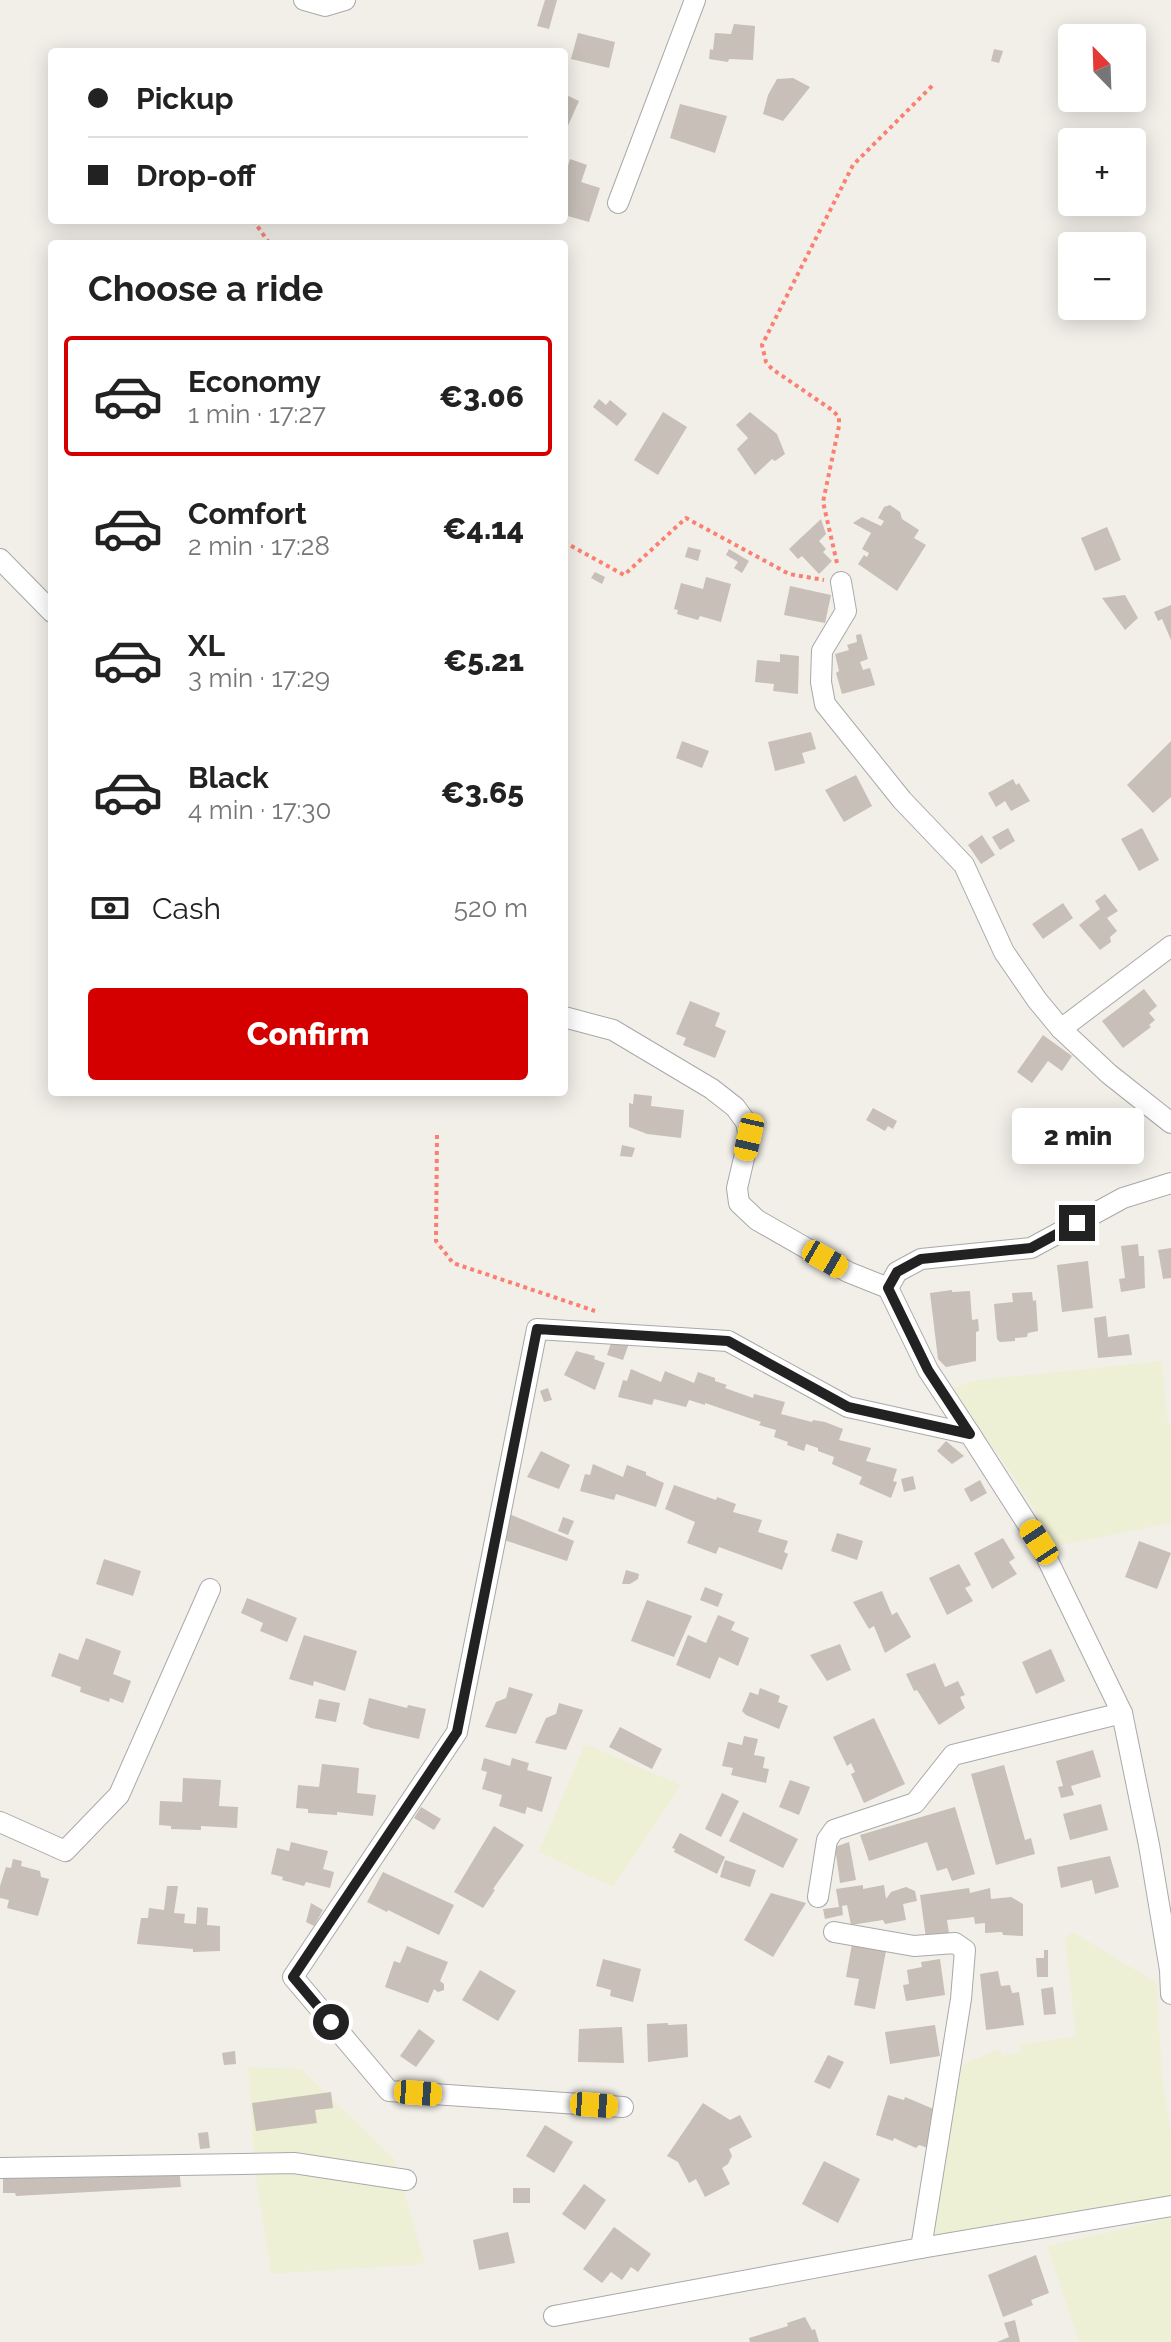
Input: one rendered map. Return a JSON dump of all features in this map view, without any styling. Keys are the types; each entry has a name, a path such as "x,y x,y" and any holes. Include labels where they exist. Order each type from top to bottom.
{"street":[{"path":"304,0 325,6 345,0"},
{"path":"618,203 695,0"},
{"path":"0,559 48,608"},
{"path":"841,582 846,611 822,651 821,682 825,704 902,800 964,865 1004,952 1037,1000 1061,1029 1109,1074 1171,1123"},
{"path":"1061,1029 1171,946"},
{"path":"568,1018 613,1030 712,1089 735,1107 746,1122 749,1137 737,1188 739,1203 757,1220 848,1272 888,1288 928,1370 1039,1542 1122,1713 1149,1845 1170,1970 1171,1994"},
{"path":"888,1288 897,1272 921,1259 1031,1248 1123,1198 1171,1183"},
{"path":"623,2107 389,2091 293,1977 457,1732 537,1329 728,1341 848,1407 970,1434"},
{"path":"0,1822 65,1851 119,1795 210,1589"},
{"path":"818,1897 827,1840 834,1830 915,1803 953,1755 1122,1713"},
{"path":"834,1932 914,1946 955,1943 965,1950 961,1999 921,2248"},
{"path":"0,2168 294,2163 406,2180"},
{"path":"554,2316 921,2248 1171,2206"}],"path":[{"path":"568,544 624,575 686,518 789,574 841,582 823,502 839,417 772,369 766,362 762,345 853,165 934,84"},
{"path":"437,1135 436,1241 453,1263 597,1312"}],"green space":[{"path":"1162,1361 1168,1424 1171,1424 1171,1523 1056,1546 1014,1477 951,1390 970,1381"},
{"path":"585,1744 681,1785 613,1887 539,1852"},
{"path":"1073,1932 1157,1983 1162,2076 1171,2134 1171,2196 936,2236 934,2225 957,2067 999,2049 1002,2056 1021,2052 1020,2045 1076,2036 1065,1938"},
{"path":"248,2067 301,2069 395,2160 425,2264 271,2274 255,2172"},
{"path":"1171,2218 1171,2342 1079,2342 1047,2246"}],"building":[{"path":"545,0 557,0 549,29 537,26"},
{"path":"734,24 755,26 753,60 729,59 728,62 709,59 715,33 731,34"},
{"path":"578,33 615,42 609,68 571,59"},
{"path":"994,49 1003,51 999,63 991,61"},
{"path":"793,78 810,87 783,121 763,114 768,95 777,79"},
{"path":"568,96 579,101 568,126"},
{"path":"680,104 727,116 715,153 670,138"},
{"path":"570,159 587,165 581,182 600,188 589,222 568,216"},
{"path":"599,399 606,405 610,400 627,414 617,426 593,407"},
{"path":"663,412 687,427 658,475 634,460"},
{"path":"750,412 777,434 785,454 775,461 772,459 755,475 737,449 748,438 736,425"},
{"path":"890,505 900,512 902,519 919,530 914,538 926,545 897,591 858,564 869,553 862,549 871,533 853,523 862,517 881,526 884,521 878,518 884,507"},
{"path":"821,519 826,534 819,541 826,549 823,552 832,561 819,574 802,556 798,559 789,549"},
{"path":"1107,527 1121,560 1095,571 1081,538"},
{"path":"688,547 701,550 698,561 685,557"},
{"path":"729,549 749,561 742,573 734,568 738,562 726,555"},
{"path":"595,572 605,577 602,584 591,578"},
{"path":"706,577 731,584 721,622 700,616 698,620 677,614 678,610 674,609 681,583 703,589"},
{"path":"790,586 831,595 825,623 784,615"},
{"path":"1125,595 1138,618 1125,630 1102,598"},
{"path":"1171,605 1171,640 1162,619 1158,621 1154,612"},
{"path":"861,634 868,659 860,662 863,670 870,668 875,685 842,694 835,654 849,650 847,645 857,642 856,635"},
{"path":"780,654 799,656 798,694 773,691 774,684 755,682 757,660 780,662"},
{"path":"811,732 816,749 802,753 805,763 775,771 768,742"},
{"path":"682,741 709,751 702,768 676,758"},
{"path":"1171,741 1171,797 1153,813 1127,785"},
{"path":"856,775 872,806 844,822 825,790"},
{"path":"1013,779 1030,801 1011,811 1005,801 996,807 988,793"},
{"path":"1008,828 1015,841 1000,850 992,837"},
{"path":"1142,828 1159,860 1139,871 1121,839"},
{"path":"982,835 995,855 981,864 968,845"},
{"path":"1105,894 1118,911 1107,918 1117,931 1110,937 1111,942 1100,950 1079,925 1100,909 1095,901"},
{"path":"1063,903 1073,918 1043,939 1032,924"},
{"path":"1144,989 1157,1006 1149,1013 1155,1020 1149,1025 1151,1027 1123,1048 1102,1021"},
{"path":"690,1001 720,1013 715,1026 726,1031 715,1058 683,1045 686,1038 676,1034"},
{"path":"1043,1035 1072,1056 1062,1071 1048,1061 1032,1083 1017,1072"},
{"path":"634,1094 652,1096 651,1106 684,1110 681,1138 647,1134 629,1127 629,1103 633,1104"},
{"path":"873,1108 897,1121 893,1129 888,1126 885,1131 866,1120"},
{"path":"622,1145 635,1148 632,1157 620,1156"},
{"path":"1138,1244 1139,1256 1144,1256 1145,1288 1121,1292 1119,1279 1125,1278 1121,1246"},
{"path":"1171,1248 1171,1278 1163,1279 1158,1250"},
{"path":"1088,1261 1093,1308 1062,1312 1057,1265"},
{"path":"970,1291 972,1320 978,1319 979,1331 976,1332 976,1361 946,1367 938,1359 930,1293"},
{"path":"1032,1292 1033,1301 1036,1300 1038,1331 1028,1333 1027,1337 1015,1338 1015,1341 1000,1342 997,1339 994,1304 1013,1302 1012,1293"},
{"path":"1106,1316 1108,1337 1129,1334 1132,1355 1098,1358 1094,1318"},
{"path":"613,1337 631,1338 623,1360 607,1355"},
{"path":"576,1351 595,1356 594,1359 605,1363 595,1390 564,1375"},
{"path":"631,1369 661,1382 665,1371 694,1383 698,1372 727,1385 725,1388 753,1398 754,1394 785,1402 781,1414 825,1422 843,1429 839,1440 871,1448 866,1461 897,1469 893,1481 897,1482 891,1498 859,1484 862,1477 832,1464 834,1457 818,1451 818,1448 806,1444 804,1451 787,1445 788,1442 774,1437 776,1430 759,1425 761,1422 689,1400 686,1407 654,1399 652,1405 618,1397 623,1380 627,1381"},
{"path":"548,1388 552,1400 544,1402 540,1391"},
{"path":"946,1441 964,1456 952,1464 937,1451"},
{"path":"541,1451 570,1465 559,1489 527,1477"},
{"path":"593,1464 623,1477 627,1465 664,1483 656,1507 616,1494 614,1500 580,1491 585,1474 590,1475"},
{"path":"913,1476 916,1489 904,1492 901,1479"},
{"path":"980,1480 987,1493 971,1502 964,1489"},
{"path":"674,1485 736,1504 733,1512 762,1520 758,1532 788,1541 784,1552 788,1554 782,1570 719,1547 716,1554 687,1543 695,1522 665,1509"},
{"path":"507,1513 574,1541 567,1561 501,1539"},
{"path":"563,1517 574,1521 568,1535 558,1531"},
{"path":"837,1533 863,1541 857,1560 831,1551"},
{"path":"1003,1538 1015,1558 1009,1562 1017,1574 992,1589 974,1553"},
{"path":"1139,1541 1171,1553 1157,1589 1125,1577"},
{"path":"104,1559 141,1571 133,1596 96,1584"},
{"path":"959,1564 971,1585 965,1588 973,1601 947,1615 929,1578"},
{"path":"626,1570 639,1574 638,1579 622,1584"},
{"path":"705,1587 723,1594 718,1607 700,1600"},
{"path":"882,1591 892,1615 897,1612 911,1637 885,1653 874,1626 869,1629 853,1602"},
{"path":"247,1598 297,1618 287,1642 260,1631 263,1623 241,1613"},
{"path":"647,1600 692,1616 674,1657 631,1641"},
{"path":"718,1615 735,1622 731,1630 749,1638 738,1666 719,1657 710,1679 676,1665 688,1635 706,1643"},
{"path":"304,1635 357,1651 345,1691 314,1681 313,1686 289,1679"},
{"path":"86,1638 121,1651 113,1674 131,1681 123,1703 110,1698 109,1702 80,1692 81,1687 51,1676 59,1653 78,1660"},
{"path":"840,1644 851,1670 827,1681 810,1655"},
{"path":"1051,1649 1065,1681 1036,1694 1022,1662"},
{"path":"935,1663 945,1687 958,1681 965,1695 960,1697 965,1708 939,1725 917,1690 914,1691 906,1674"},
{"path":"509,1687 533,1694 516,1734 485,1727 496,1702 506,1698"},
{"path":"760,1688 780,1696 778,1702 788,1706 779,1729 742,1711 750,1692 758,1695"},
{"path":"369,1698 407,1708 408,1705 426,1709 419,1739 363,1724"},
{"path":"319,1699 340,1703 336,1722 315,1718"},
{"path":"559,1703 583,1710 566,1750 535,1743 546,1718 556,1714"},
{"path":"874,1718 905,1784 864,1803 851,1774 855,1772 851,1763 847,1766 833,1737"},
{"path":"620,1727 662,1749 652,1769 609,1747"},
{"path":"744,1736 758,1739 754,1755 765,1757 763,1768 769,1769 766,1783 731,1775 733,1768 722,1766 728,1742 742,1745"},
{"path":"1093,1750 1101,1777 1071,1786 1074,1795 1061,1798 1058,1787 1063,1786 1056,1761"},
{"path":"484,1758 510,1766 512,1758 529,1763 527,1770 552,1777 542,1812 527,1807 525,1814 499,1806 502,1795 482,1789 487,1772 481,1770"},
{"path":"322,1764 359,1768 357,1793 376,1795 373,1816 308,1813 308,1809 296,1808 298,1785 319,1787"},
{"path":"1004,1765 1025,1840 1031,1838 1035,1854 996,1865 971,1774"},
{"path":"183,1778 221,1780 219,1806 238,1807 237,1828 201,1826 201,1830 171,1829 171,1826 159,1825 160,1801 182,1802"},
{"path":"790,1780 810,1787 799,1815 779,1807"},
{"path":"722,1793 739,1801 721,1837 705,1829"},
{"path":"1101,1804 1108,1830 1070,1840 1063,1814"},
{"path":"421,1807 441,1819 434,1830 414,1818"},
{"path":"955,1807 975,1874 952,1881 947,1868 937,1871 927,1842 869,1861 860,1835"},
{"path":"743,1812 798,1839 783,1868 729,1841"},
{"path":"494,1826 524,1845 483,1908 454,1892"},
{"path":"680,1833 725,1857 717,1874 674,1852 672,1848"},
{"path":"291,1842 328,1851 323,1869 334,1872 330,1888 306,1882 304,1886 271,1874 277,1848 289,1851"},
{"path":"849,1842 856,1880 840,1883 835,1847"},
{"path":"1110,1856 1119,1887 1095,1894 1092,1880 1061,1888 1057,1867"},
{"path":"13,1859 22,1861 21,1866 40,1871 41,1877 49,1879 38,1916 7,1908 9,1900 0,1898 6,1867 11,1868"},
{"path":"725,1860 756,1870 750,1887 720,1877"},
{"path":"383,1872 454,1905 439,1935 367,1902"},
{"path":"863,1885 863,1889 884,1885 886,1899 891,1892 906,1887 915,1891 917,1901 903,1904 906,1920 851,1925 847,1905 842,1906 843,1915 825,1919 823,1909 839,1907 836,1889"},
{"path":"167,1886 178,1886 174,1913 185,1914 184,1923 196,1924 197,1907 208,1908 207,1925 220,1926 220,1951 193,1952 193,1949 137,1944 141,1918 148,1918 149,1908 164,1910"},
{"path":"969,1888 970,1893 990,1888 991,1899 1011,1897 1023,1904 1023,1936 985,1933 985,1923 975,1924 974,1917 947,1920 949,1933 926,1938 920,1895"},
{"path":"771,1893 806,1903 773,1957 744,1940"},
{"path":"311,1903 323,1910 314,1926 306,1922"},
{"path":"852,1944 886,1951 875,2009 854,2005 859,1979 846,1977"},
{"path":"407,1946 448,1962 440,1981 444,1984 444,1990 438,1992 434,1989 428,2003 385,1987 394,1961 400,1963"},
{"path":"1044,1950 1048,1950 1048,1977 1037,1977 1036,1958 1044,1958"},
{"path":"603,1959 641,1969 633,2002 610,1996 611,1990 596,1986"},
{"path":"940,1959 945,1995 906,2001 903,1985 909,1984 907,1970 922,1967 921,1962"},
{"path":"480,1970 516,1991 498,2021 462,2000"},
{"path":"998,1971 1001,1986 1010,1985 1012,1993 1019,1992 1024,2025 986,2030 980,1974"},
{"path":"1053,1987 1056,2014 1044,2015 1041,1989"},
{"path":"647,2024 687,2024 688,2057 648,2062"},
{"path":"935,2025 940,2056 890,2064 885,2032"},
{"path":"622,2027 624,2063 578,2062 579,2029"},
{"path":"419,2029 435,2041 416,2067 400,2056"},
{"path":"235,2051 236,2064 224,2065 222,2053"},
{"path":"828,2055 844,2062 830,2089 814,2082"},
{"path":"331,2092 333,2108 315,2110 317,2123 256,2131 252,2103"},
{"path":"888,2095 904,2100 905,2097 936,2110 931,2149 919,2145 916,2148 894,2138 893,2141 876,2135"},
{"path":"703,2103 730,2120 740,2115 752,2137 729,2149 732,2156 722,2168 730,2184 705,2197 696,2179 689,2183 678,2162 667,2156"},
{"path":"545,2125 573,2142 554,2173 526,2156"},
{"path":"208,2132 210,2148 200,2149 198,2133"},
{"path":"824,2161 860,2179 838,2223 802,2204"},
{"path":"179,2168 181,2187 16,2196 15,2193 3,2193 3,2174"},
{"path":"584,2184 606,2200 585,2230 562,2214"},
{"path":"513,2188 530,2188 530,2203 513,2203"},
{"path":"614,2227 651,2254 638,2272 631,2267 622,2280 611,2272 602,2283 583,2269"},
{"path":"508,2232 515,2263 479,2270 473,2240"},
{"path":"1036,2255 1049,2293 1031,2300 1033,2305 1003,2317 988,2275"},
{"path":"805,2317 812,2330 815,2329 819,2342 750,2342 749,2338 788,2326 787,2323"},
{"path":"1015,2320 1020,2342 997,2342 1009,2337 1004,2323"}],"route":[{"path":"331,2022 293,1977 457,1732 537,1329 728,1341 848,1407 970,1434 928,1370 888,1288 897,1272 921,1259 1031,1248 1077,1223"}]}
